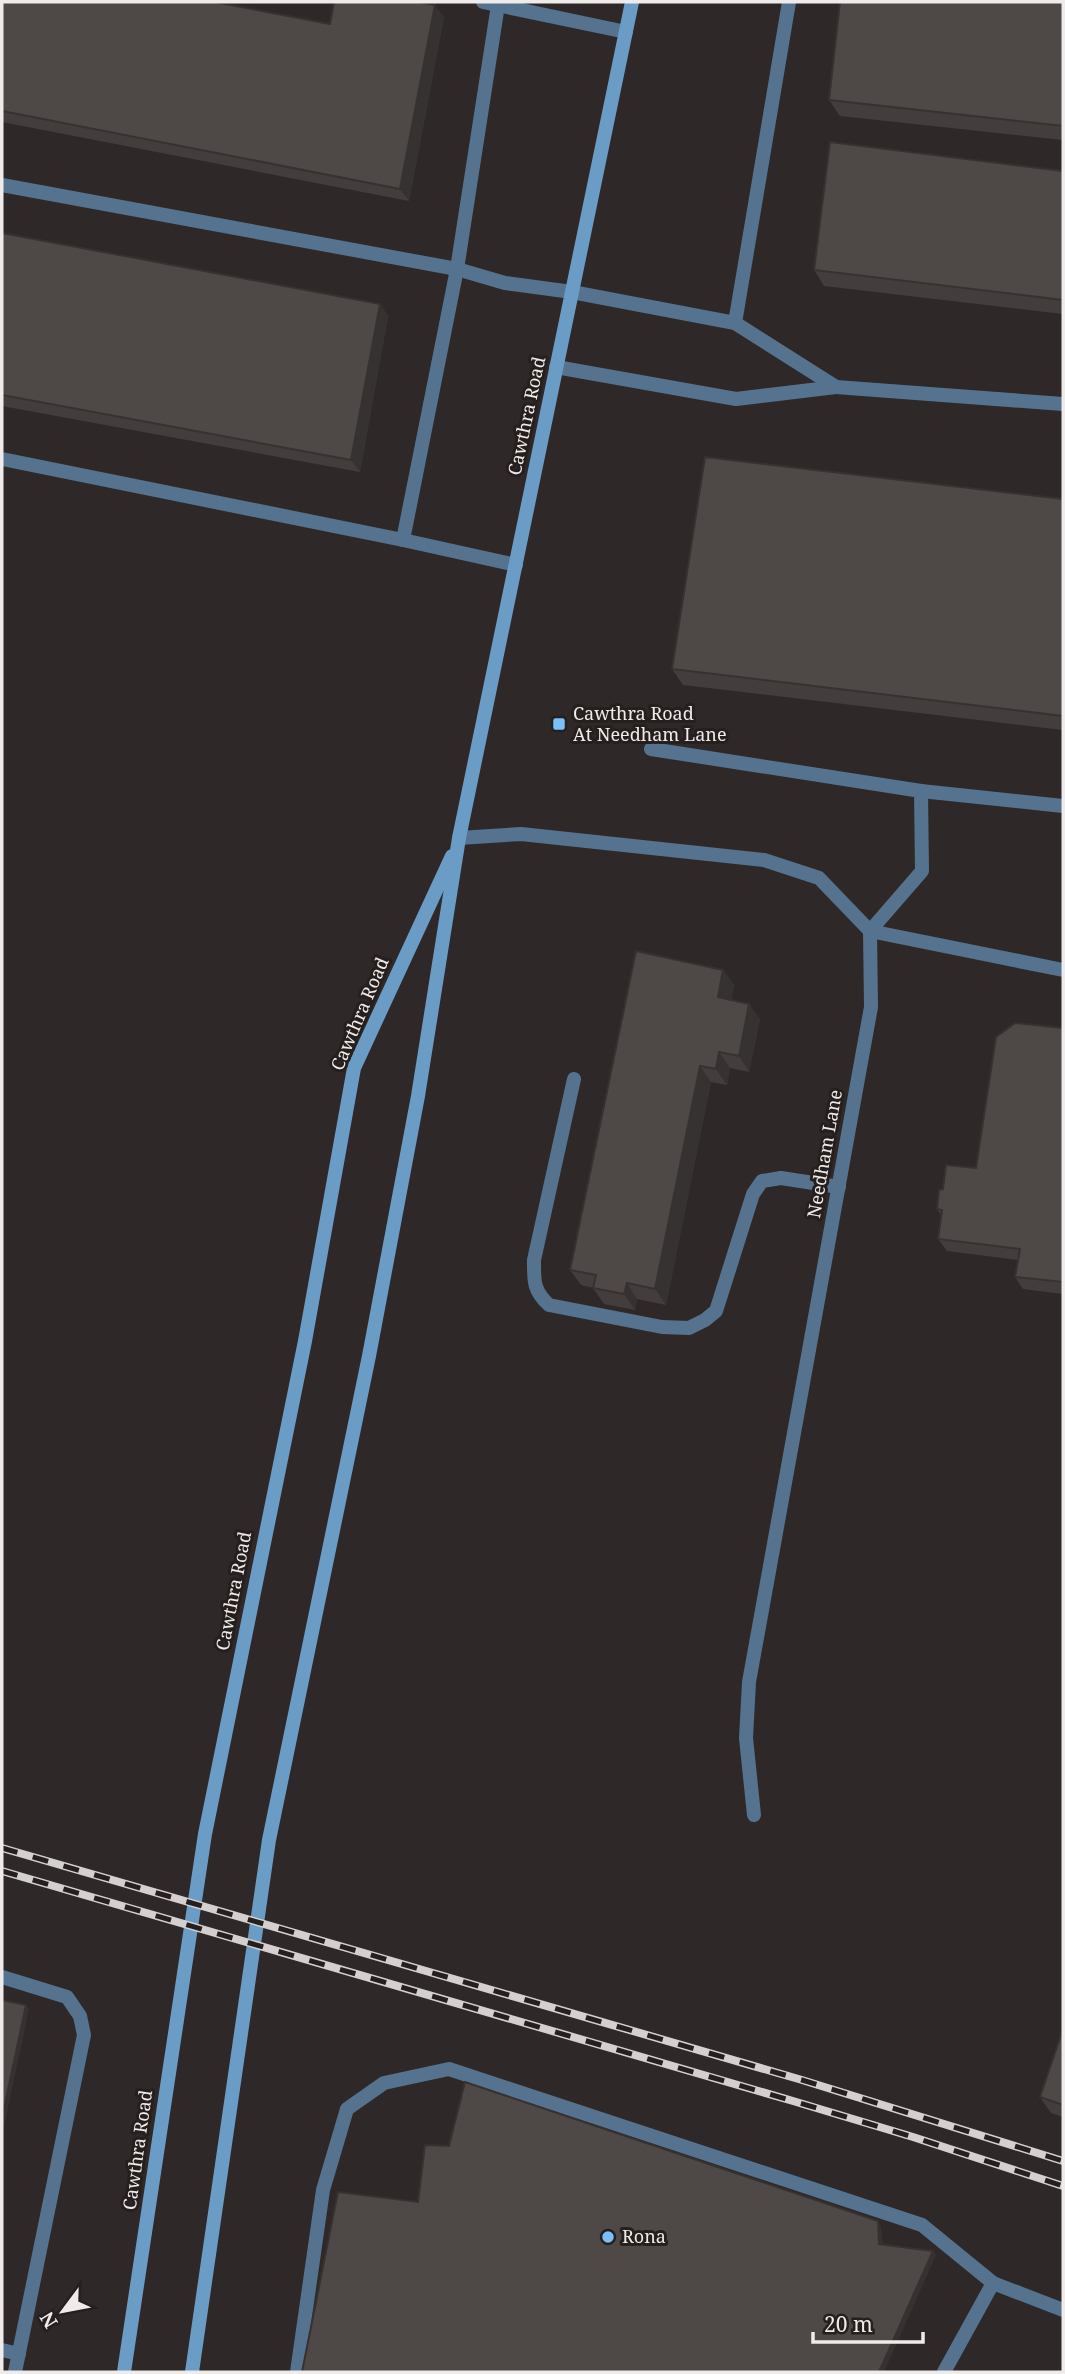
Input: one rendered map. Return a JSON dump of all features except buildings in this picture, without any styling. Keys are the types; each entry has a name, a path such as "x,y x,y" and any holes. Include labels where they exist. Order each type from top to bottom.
{"main road":[{"name":"Cawthra Road","path":"192,2372 269,1840 369,1356 418,1096 460,838 632,2"},
{"name":"Cawthra Road","path":"124,2372 205,1834 302,1354 354,1068 460,838"}],"street":[{"path":"735,323 789,2"},
{"path":"403,540 457,268 490,3 626,32"},
{"path":"2,185 457,268 505,283 572,292 735,323 836,387"},
{"path":"556,367 736,400 836,387 1063,404"},
{"path":"2,458 516,565"},
{"path":"651,749 921,791 1063,806"},
{"path":"870,930 922,872 921,791"},
{"path":"460,838 521,834 764,860 819,878 870,930 1063,970"},
{"name":"Needham Lane","path":"754,1815 746,1738 749,1682 871,1007 870,930"},
{"path":"575,1079 534,1260 534,1282 539,1296 549,1305 662,1327 689,1328 716,1311 753,1194 762,1181 781,1178 839,1187"},
{"path":"2,1977 66,1997 80,2016 84,2035 15,2372"},
{"path":"297,2372 323,2190 347,2109 384,2083 449,2069 922,2225 993,2283 1063,2310"},
{"path":"944,2372 993,2283"},
{"path":"2,2350 19,2354"}],"railway":[{"path":"2,1848 802,2080 1063,2161"},
{"path":"2,1871 793,2101 1063,2186"}],"place":[{"name":"Cawthra Road At Needham Lane","path":"559,724"},
{"name":"Rona","path":"608,2237"}]}
